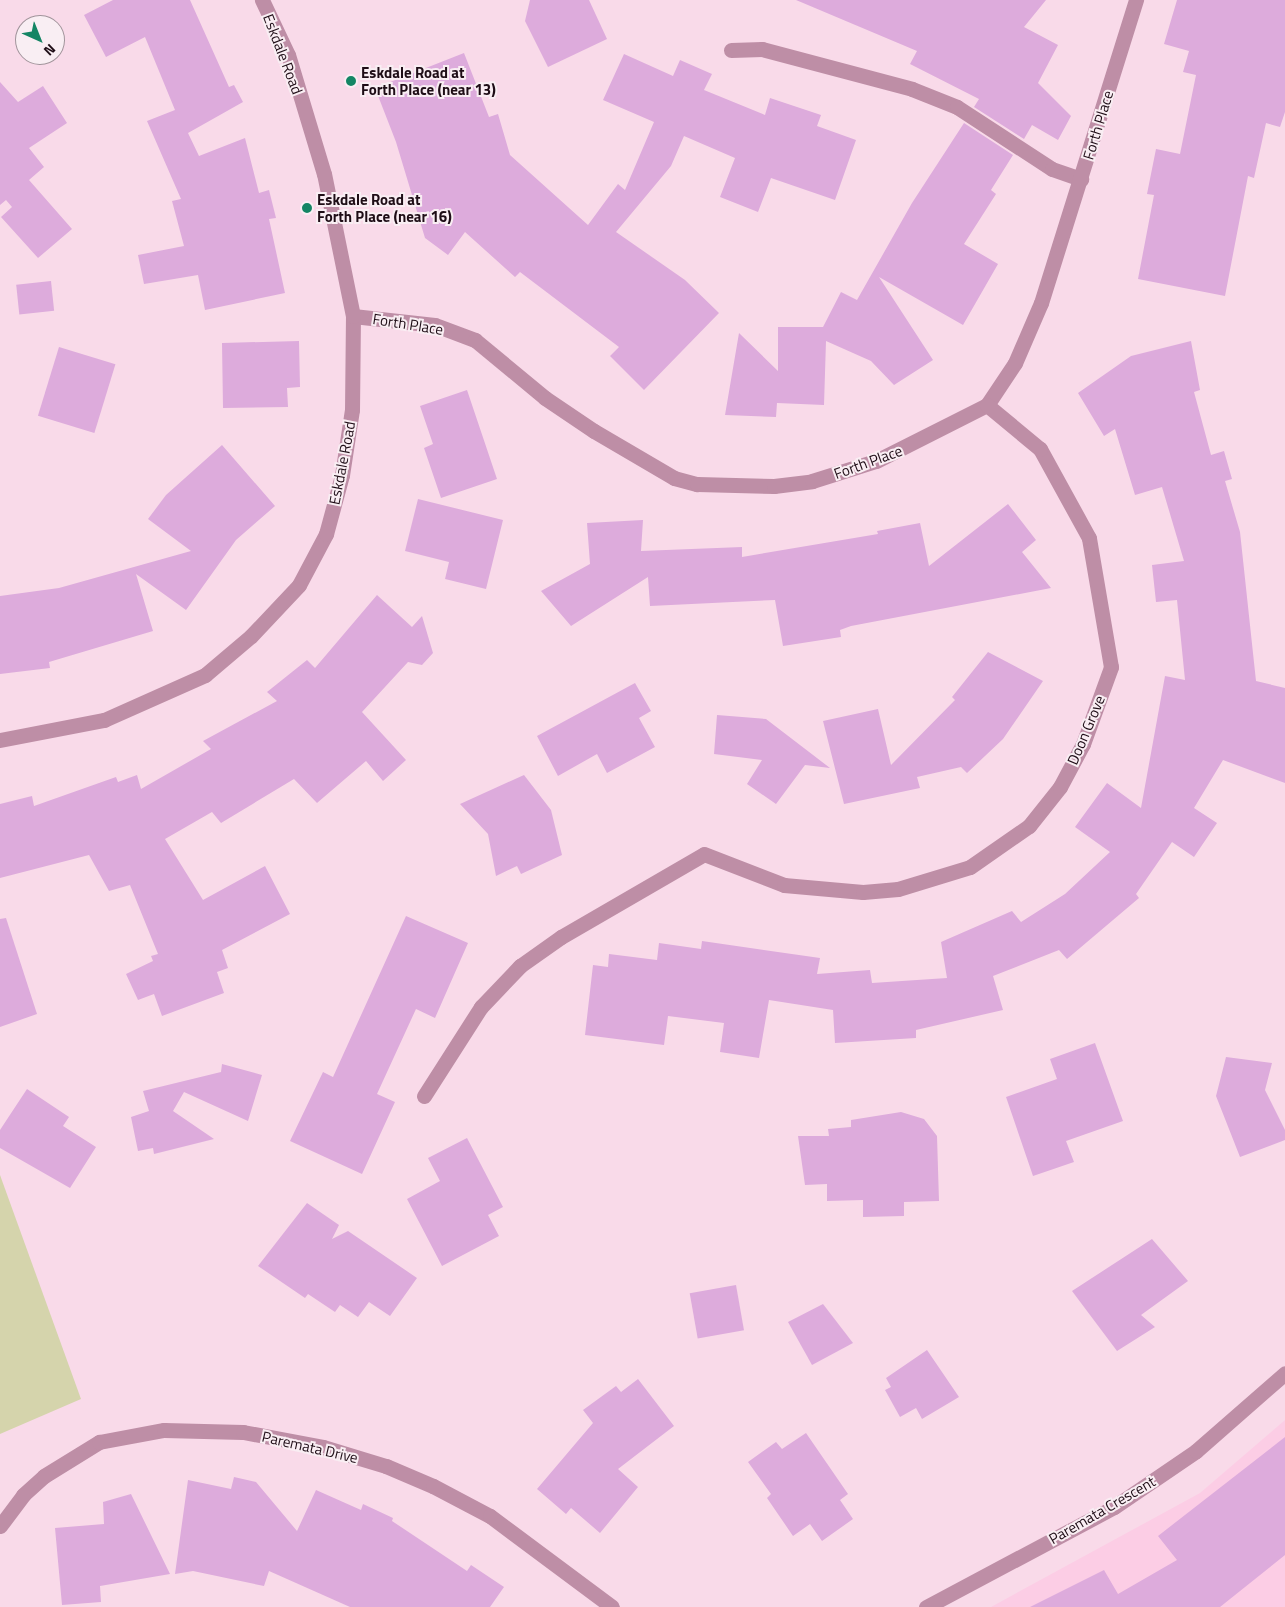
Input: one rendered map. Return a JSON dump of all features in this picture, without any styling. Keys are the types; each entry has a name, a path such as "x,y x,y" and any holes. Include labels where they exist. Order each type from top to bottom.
{"street":[{"name":"Eskdale Road","path":"0,740 104,720 205,675 251,636 299,586 326,534 342,475 352,410 353,316 324,174 288,55 262,0"},
{"name":"Forth Place","path":"353,316 435,325 475,340 545,398 594,431 674,478 697,484 774,486 812,481 876,461 987,405 1015,363 1041,304 1136,0"},
{"path":"731,50 762,49 912,88 957,106 1052,169 1081,179"},
{"name":"Doon Grove","path":"424,1096 481,1007 520,966 561,937 704,854 784,884 863,892 898,889 970,867 1029,826 1060,788 1083,744 1111,667 1090,538 1040,449 987,405"},
{"name":"Paremata Crescent","path":"926,1607 1114,1507 1196,1451 1285,1373"},
{"name":"Paremata Drive","path":"0,1526 44,1476 99,1442 164,1430 244,1432 323,1447 386,1466 433,1486 490,1516 612,1607"}],"shaded area":[{"path":"1285,1420 1285,1607 991,1607 1200,1493"}],"green space":[{"path":"0,1175 81,1399 0,1434"}],"building":[{"path":"113,0 190,0 229,87 234,85 243,102 188,133 199,156 245,138 259,193 269,190 276,218 269,219 285,293 205,310 198,275 144,284 138,255 184,246 172,201 181,199 147,121 175,110 145,37 106,57 84,15"},
{"path":"530,0 589,0 607,39 548,67 525,21"},
{"path":"796,0 1046,0 1024,27 1058,45 1038,83 1071,116 1058,140 1032,125 1024,139 974,107 979,99 910,64 917,51"},
{"path":"1177,0 1285,0 1285,112 1280,127 1266,123 1254,178 1248,176 1225,296 1138,279 1154,195 1147,194 1156,149 1180,154 1196,75 1183,72 1189,51 1164,44"},
{"path":"464,53 489,117 498,114 510,155 588,225 618,184 625,190 654,122 603,100 624,54 673,76 680,60 712,74 704,90 765,115 770,98 821,115 817,126 856,140 835,200 771,178 758,212 720,197 735,158 684,136 671,166 616,232 685,280 719,313 644,390 610,356 619,347 520,272 515,277 465,232 448,255 425,238 396,142 375,88"},
{"path":"0,82 18,102 43,86 67,123 29,148 44,167 29,180 72,229 38,258 1,217 12,207 6,200 0,205"},
{"path":"964,123 1013,155 991,190 996,194 964,244 998,264 963,325 879,277 933,360 894,385 871,361 826,341 824,405 777,403 776,417 725,415 739,333 778,371 778,327 823,327 841,292 857,300 912,203"},
{"path":"51,281 54,311 19,314 16,285"},
{"path":"299,341 300,387 287,388 288,407 223,408 222,343"},
{"path":"1191,341 1200,390 1194,392 1211,455 1224,451 1232,479 1225,481 1240,532 1256,681 1285,688 1285,783 1223,760 1194,808 1217,823 1194,857 1172,842 1136,894 1139,898 1067,959 1059,950 993,976 1003,1010 916,1030 916,1038 835,1043 833,1010 769,1000 759,1058 720,1052 724,1023 668,1016 664,1045 585,1035 593,965 608,967 609,954 657,960 659,943 701,949 702,941 820,958 817,974 870,970 872,983 947,978 941,942 1012,911 1021,922 1065,894 1110,852 1075,827 1107,783 1141,808 1165,676 1185,680 1177,600 1156,602 1152,565 1184,561 1162,487 1135,495 1115,429 1104,436 1078,393 1131,356"},
{"path":"59,347 115,364 94,433 38,416"},
{"path":"467,390 497,479 441,498 424,448 433,444 420,406"},
{"path":"222,445 275,506 236,540 186,610 136,574 153,631 49,662 50,668 0,674 0,596 59,588 191,551 148,519 166,495"},
{"path":"418,499 503,520 486,589 445,579 449,562 405,551"},
{"path":"1008,504 1036,540 1022,552 1051,588 851,626 840,630 841,637 783,646 775,600 650,606 648,577 571,626 541,591 590,564 587,523 643,520 641,551 742,547 742,557 878,534 877,531 920,523 929,566"},
{"path":"377,595 412,627 422,616 433,653 422,665 408,662 362,712 406,760 383,781 366,761 317,803 294,779 221,823 212,812 165,839 203,900 265,866 290,914 222,950 228,968 217,972 224,993 162,1016 154,994 138,1000 126,974 153,961 151,956 158,954 130,885 109,891 89,855 0,878 0,804 32,796 34,806 116,777 118,782 137,775 141,789 211,749 203,741 277,701 267,692 307,660 315,668"},
{"path":"988,652 1043,681 1003,739 967,773 961,767 917,777 920,788 844,804 823,721 878,709 891,765 955,700 952,697"},
{"path":"635,683 651,711 639,718 655,747 607,773 597,754 558,776 537,736"},
{"path":"717,715 766,719 830,768 805,765 776,804 747,784 762,760 714,754"},
{"path":"524,775 551,810 562,855 521,874 517,866 496,876 488,834 460,804"},
{"path":"406,916 468,943 435,1018 416,1009 377,1094 395,1102 362,1174 290,1141 323,1072 333,1077"},
{"path":"6,918 37,1014 0,1027 0,919"},
{"path":"1095,1043 1123,1121 1066,1141 1074,1162 1033,1176 1006,1097 1057,1079 1050,1059"},
{"path":"1226,1057 1272,1063 1265,1090 1285,1130 1285,1140 1240,1157 1216,1096"},
{"path":"222,1064 262,1075 248,1121 184,1092 173,1111 214,1139 154,1154 153,1148 138,1151 131,1117 149,1111 143,1091 221,1072"},
{"path":"27,1089 69,1117 63,1126 96,1147 70,1188 0,1148 0,1130"},
{"path":"901,1112 924,1119 937,1136 939,1201 904,1202 904,1216 863,1217 863,1200 827,1201 827,1184 805,1185 798,1136 829,1136 828,1129 851,1127 851,1120"},
{"path":"467,1138 503,1207 488,1215 499,1236 442,1266 407,1199 440,1181 428,1158"},
{"path":"307,1203 339,1225 332,1239 348,1231 417,1278 390,1316 369,1302 358,1317 340,1305 335,1312 308,1294 305,1298 258,1266"},
{"path":"1152,1239 1188,1281 1141,1315 1155,1327 1117,1351 1072,1291"},
{"path":"736,1285 744,1330 698,1338 690,1293"},
{"path":"823,1304 853,1343 812,1365 788,1322"},
{"path":"927,1350 959,1397 922,1419 916,1408 900,1417 885,1390 891,1387 886,1378"},
{"path":"638,1379 674,1426 618,1469 638,1487 600,1533 571,1508 566,1514 537,1489 593,1423 583,1410 616,1386 621,1392"},
{"path":"806,1433 848,1494 840,1500 853,1519 822,1541 810,1524 793,1536 767,1498 771,1494 748,1462 776,1442 782,1449"},
{"path":"1285,1437 1285,1555 1220,1607 1030,1607 1104,1570 1118,1594 1177,1560 1158,1536"},
{"path":"234,1477 256,1482 297,1531 316,1490 361,1510 363,1504 393,1518 392,1521 467,1571 471,1565 504,1587 490,1607 350,1607 269,1571 264,1586 193,1571 175,1574 188,1480 231,1489"},
{"path":"131,1494 170,1574 100,1586 101,1602 62,1605 55,1528 104,1524 103,1502"}],"place":[{"name":"Eskdale Road at Forth Place (near 13)","path":"351,81"},
{"name":"Eskdale Road at Forth Place (near 16)","path":"307,208"}]}
